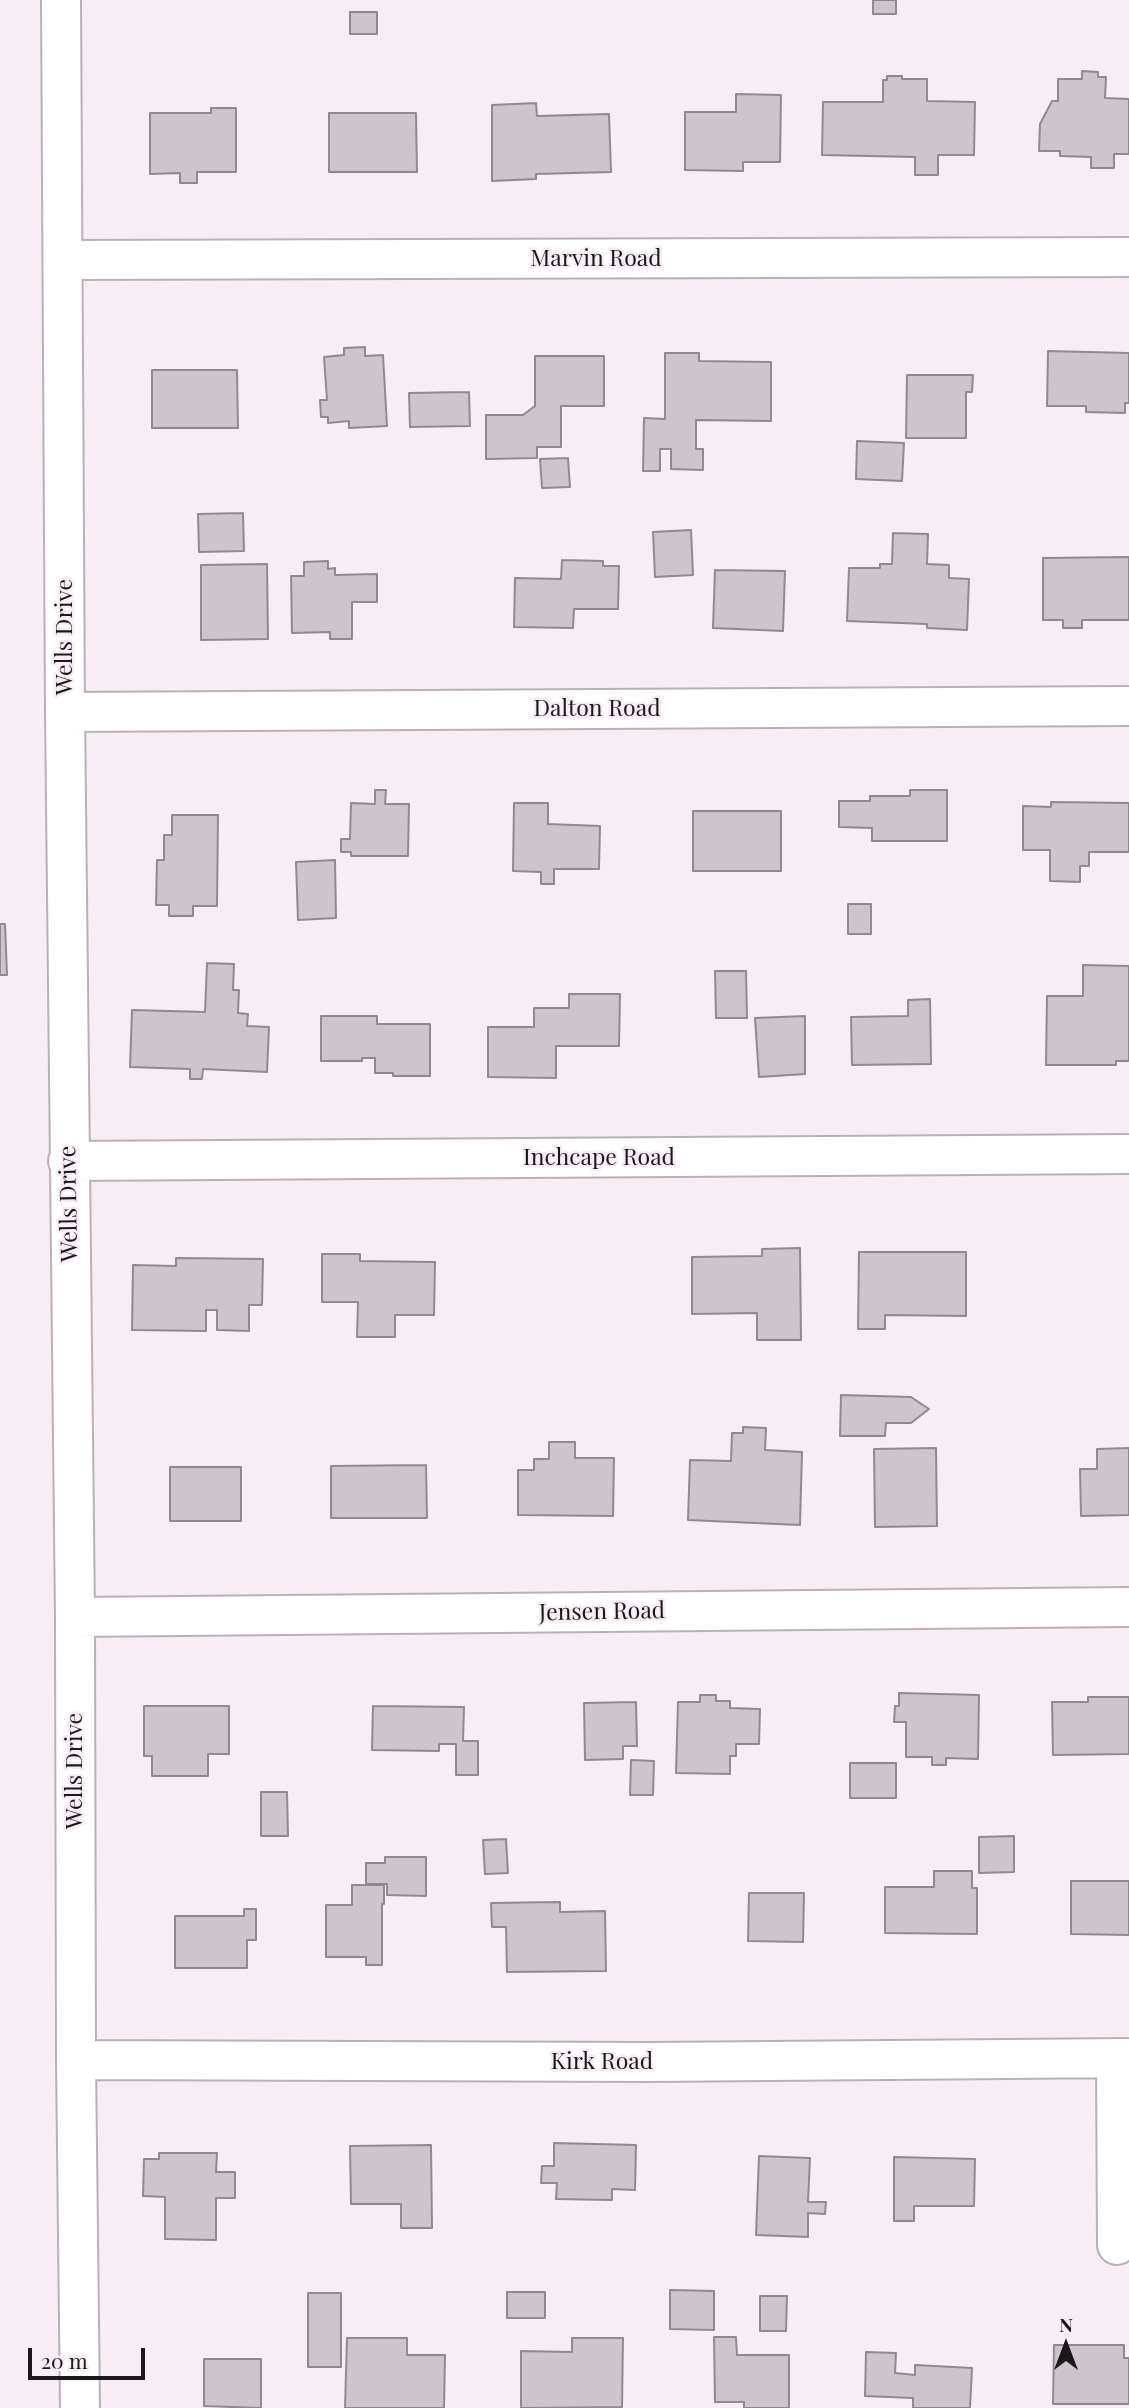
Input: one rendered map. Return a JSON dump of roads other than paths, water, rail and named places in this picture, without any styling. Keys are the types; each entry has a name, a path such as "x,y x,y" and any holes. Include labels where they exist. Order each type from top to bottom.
{"street":[{"name":"Wells Drive","path":"61,0 68,1161 75,1617 80,2408"},
{"name":"Marvin Road","path":"64,260 1129,257"},
{"name":"Dalton Road","path":"65,712 1129,706"},
{"name":"Inchcape Road","path":"68,1161 1129,1154"},
{"name":"Jensen Road","path":"75,1617 1129,1607"},
{"name":"Kirk Road","path":"76,2060 648,2062 1123,2058"},
{"path":"1117,2245 1123,2058"}]}
